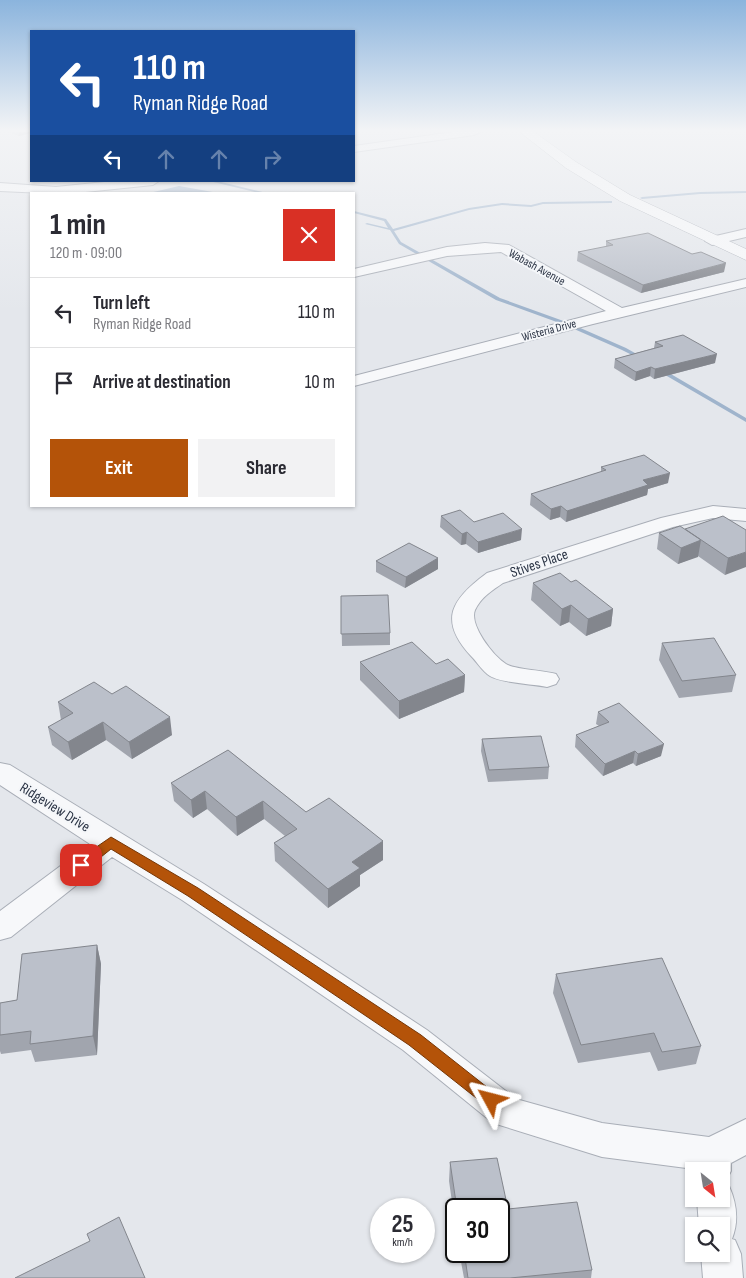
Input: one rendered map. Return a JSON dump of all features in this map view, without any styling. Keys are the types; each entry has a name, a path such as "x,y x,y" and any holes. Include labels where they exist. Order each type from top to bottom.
{"street":[{"path":"614,192 654,214 746,255"},
{"path":"712,241 746,233"},
{"name":"Wabash Avenue","path":"355,273 456,249 504,248 620,313"},
{"name":"Wisteria Drive","path":"355,381 746,283"},
{"name":"Stives Place","path":"547,679 500,671 472,643 464,625 463,611 476,592 495,578 542,561 668,522 712,512 746,515"},
{"name":"Ridgeview Drive","path":"0,772 193,892 415,1040 506,1112 602,1140 712,1162"},
{"path":"0,928 111,842"},
{"path":"712,1162 746,1136"},
{"path":"722,1262 723,1278"}],"water":[{"path":"154,192 211,192 213,192"}],"building":[{"path":"648,233 692,254 701,252 726,263 643,285 578,252 613,245 606,241"},
{"path":"683,335 717,354 655,369 651,367 636,372 615,359 663,346 655,342"},
{"path":"644,455 670,473 643,480 648,485 567,511 561,506 551,509 531,494 606,470 601,467"},
{"path":"460,510 474,522 503,513 522,529 478,542 467,532 462,534 441,516"},
{"path":"723,516 746,530 746,552 728,558 685,529"},
{"path":"680,526 701,540 681,548 659,533"},
{"path":"409,543 438,558 406,577 376,561"},
{"path":"560,573 571,582 576,580 613,609 588,619 571,605 562,609 533,583"},
{"path":"388,595 390,633 341,634 341,596"},
{"path":"714,638 736,675 682,681 662,643"},
{"path":"412,642 436,664 448,659 465,675 399,701 360,662"},
{"path":"94,682 112,694 126,686 170,717 129,742 103,722 68,742 48,727 73,713 58,702"},
{"path":"619,703 664,744 638,754 635,751 605,764 576,735 609,722 598,712"},
{"path":"541,736 549,767 489,770 482,739"},
{"path":"228,750 306,812 329,798 383,841 352,862 360,868 328,889 274,843 297,829 263,801 236,817 205,791 191,800 171,783"},
{"path":"97,945 93,1036 30,1044 31,1031 0,1035 0,1003 17,1000 22,954"},
{"path":"662,958 701,1046 662,1052 654,1033 581,1045 556,974"},
{"path":"497,1158 506,1198 455,1198 450,1162"},
{"path":"577,1202 592,1270 510,1278 468,1278 466,1263 510,1263 510,1209"},
{"path":"119,1217 145,1278 15,1278 90,1241 87,1234"}],"waterway":[{"path":"642,198 700,193 746,192"},
{"path":"391,230 469,209 502,204 531,206 543,203 611,202"},
{"path":"355,212 385,220 391,230"},
{"path":"367,224 391,230"},
{"path":"391,230 400,243 498,299 567,324 640,358"},
{"path":"662,371 746,420"}],"route":[{"path":"81,865 111,842 149,867 193,892 415,1040 491,1100"}]}
